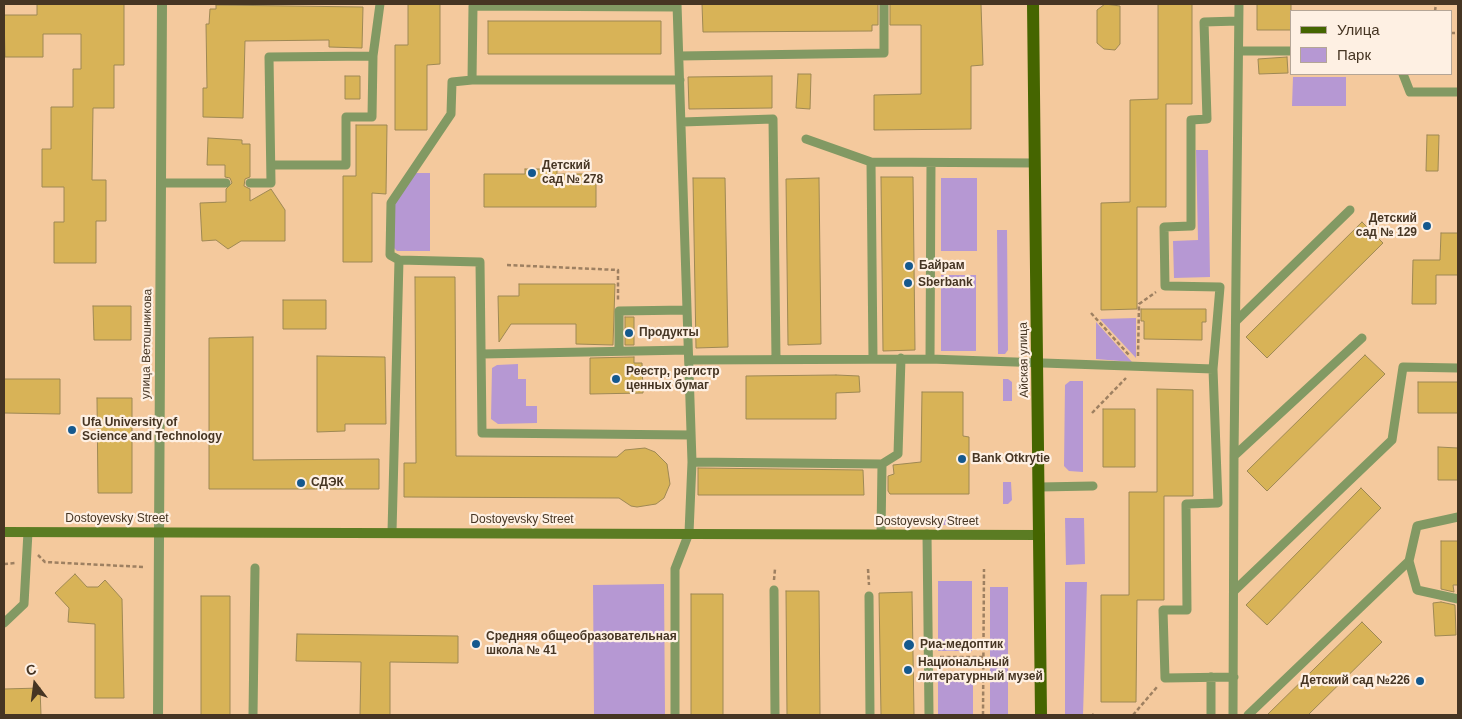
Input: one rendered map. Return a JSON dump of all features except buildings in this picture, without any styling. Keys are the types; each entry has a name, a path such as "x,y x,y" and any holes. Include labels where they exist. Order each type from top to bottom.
{"main road":[{"name":"Айская улица","path":"1033,4 1040,487 1041,715"}],"street":[{"name":"улица Ветошникова","path":"158,715 162,4"},
{"name":"Dostoyevsky Street","path":"4,532 1040,535"}],"lane":[{"path":"271,165 346,165 346,118 372,117 373,56 380,4"},
{"path":"679,56 884,54 884,4"},
{"path":"1234,715 1234,456 1239,4"},
{"path":"472,80 473,6 677,6 692,462 689,533 675,569 675,715"},
{"path":"1234,677 1165,678 1163,610 1187,610 1186,504 1218,503 1213,369 1220,287 1165,286 1164,227 1191,226 1191,120 1207,119 1204,22 1238,21"},
{"path":"1239,51 1290,51"},
{"path":"250,183 271,183 269,57 373,56"},
{"path":"1403,75 1410,92 1458,92"},
{"path":"680,80 472,80 452,82 451,114 391,203 390,255 399,260 480,262 482,433 691,435"},
{"path":"682,122 773,119 776,359"},
{"path":"806,139 871,162 1035,163"},
{"path":"871,162 873,358"},
{"path":"930,359 931,163"},
{"path":"161,183 226,183"},
{"path":"1236,321 1350,210"},
{"path":"392,532 399,260"},
{"path":"619,351 619,311 687,310"},
{"path":"1234,456 1362,338"},
{"path":"482,354 619,351 776,359 901,358 1038,361 1213,369"},
{"path":"692,462 882,464 898,454 901,358"},
{"path":"1234,591 1392,440 1403,368 1458,368"},
{"path":"882,464 882,534"},
{"path":"1040,487 1093,486"},
{"path":"1458,517 1417,526 1409,562 1416,590 1458,598"},
{"path":"4,623 24,604 28,532"},
{"path":"927,534 929,715"},
{"path":"1248,715 1409,562"},
{"path":"253,715 255,568"},
{"path":"774,590 775,715"},
{"path":"870,596 870,715"},
{"path":"1211,677 1211,715"}],"path":[{"path":"507,265 618,270 619,311"},
{"path":"1092,412 1138,366 1139,304 1165,286"},
{"path":"1091,313 1138,366"},
{"path":"4,564 15,564 21,554 37,554 45,562 144,567"},
{"path":"868,569 870,596"},
{"path":"983,715 984,569"},
{"path":"929,657 984,657"},
{"path":"1134,715 1165,678"}],"green space":[{"path":"1293,77 1346,77 1346,106 1292,106"},
{"path":"1196,150 1208,150 1210,277 1174,278 1173,241 1198,240"},
{"path":"416,173 430,173 430,251 397,251 394,248 394,204"},
{"path":"941,178 977,178 977,251 941,251"},
{"path":"997,230 1007,230 1008,350 1005,354 998,354"},
{"path":"941,275 976,275 976,351 941,351"},
{"path":"1136,318 1136,358 1100,319"},
{"path":"1096,322 1132,362 1096,359"},
{"path":"518,364 518,379 526,379 526,406 537,406 537,423 498,424 491,419 492,368 497,365"},
{"path":"1003,379 1008,379 1012,382 1012,401 1003,401"},
{"path":"1070,381 1083,381 1083,472 1069,471 1064,466 1065,385"},
{"path":"1003,482 1011,482 1012,500 1008,504 1003,504"},
{"path":"895,518 975,518 975,525 896,525"},
{"path":"1065,518 1084,518 1085,564 1066,565"},
{"path":"938,581 972,581 972,651 938,651"},
{"path":"1065,582 1087,582 1083,715 1065,715"},
{"path":"664,584 665,715 594,715 593,585"},
{"path":"990,587 1008,587 1008,715 990,715"},
{"path":"938,674 973,674 973,715 938,715"}],"place":[{"name":"Детский сад № 278","path":"532,173"},
{"name":"Детский сад № 129","path":"1427,226"},
{"name":"Байрам","path":"909,266"},
{"name":"Sberbank","path":"908,283"},
{"name":"Продукты","path":"629,333"},
{"name":"Реестр, регистр ценных бумаг","path":"616,379"},
{"name":"Ufa University of Science and Technology","path":"72,430"},
{"name":"Bank Otkrytie","path":"962,459"},
{"name":"СДЭК","path":"301,483"},
{"name":"Средняя общеобразовательная школа № 41","path":"476,644"},
{"name":"Риа-медоптик","path":"909,645"},
{"name":"Национальный литературный музей","path":"908,670"},
{"name":"Детский сад №226","path":"1420,681"}]}
